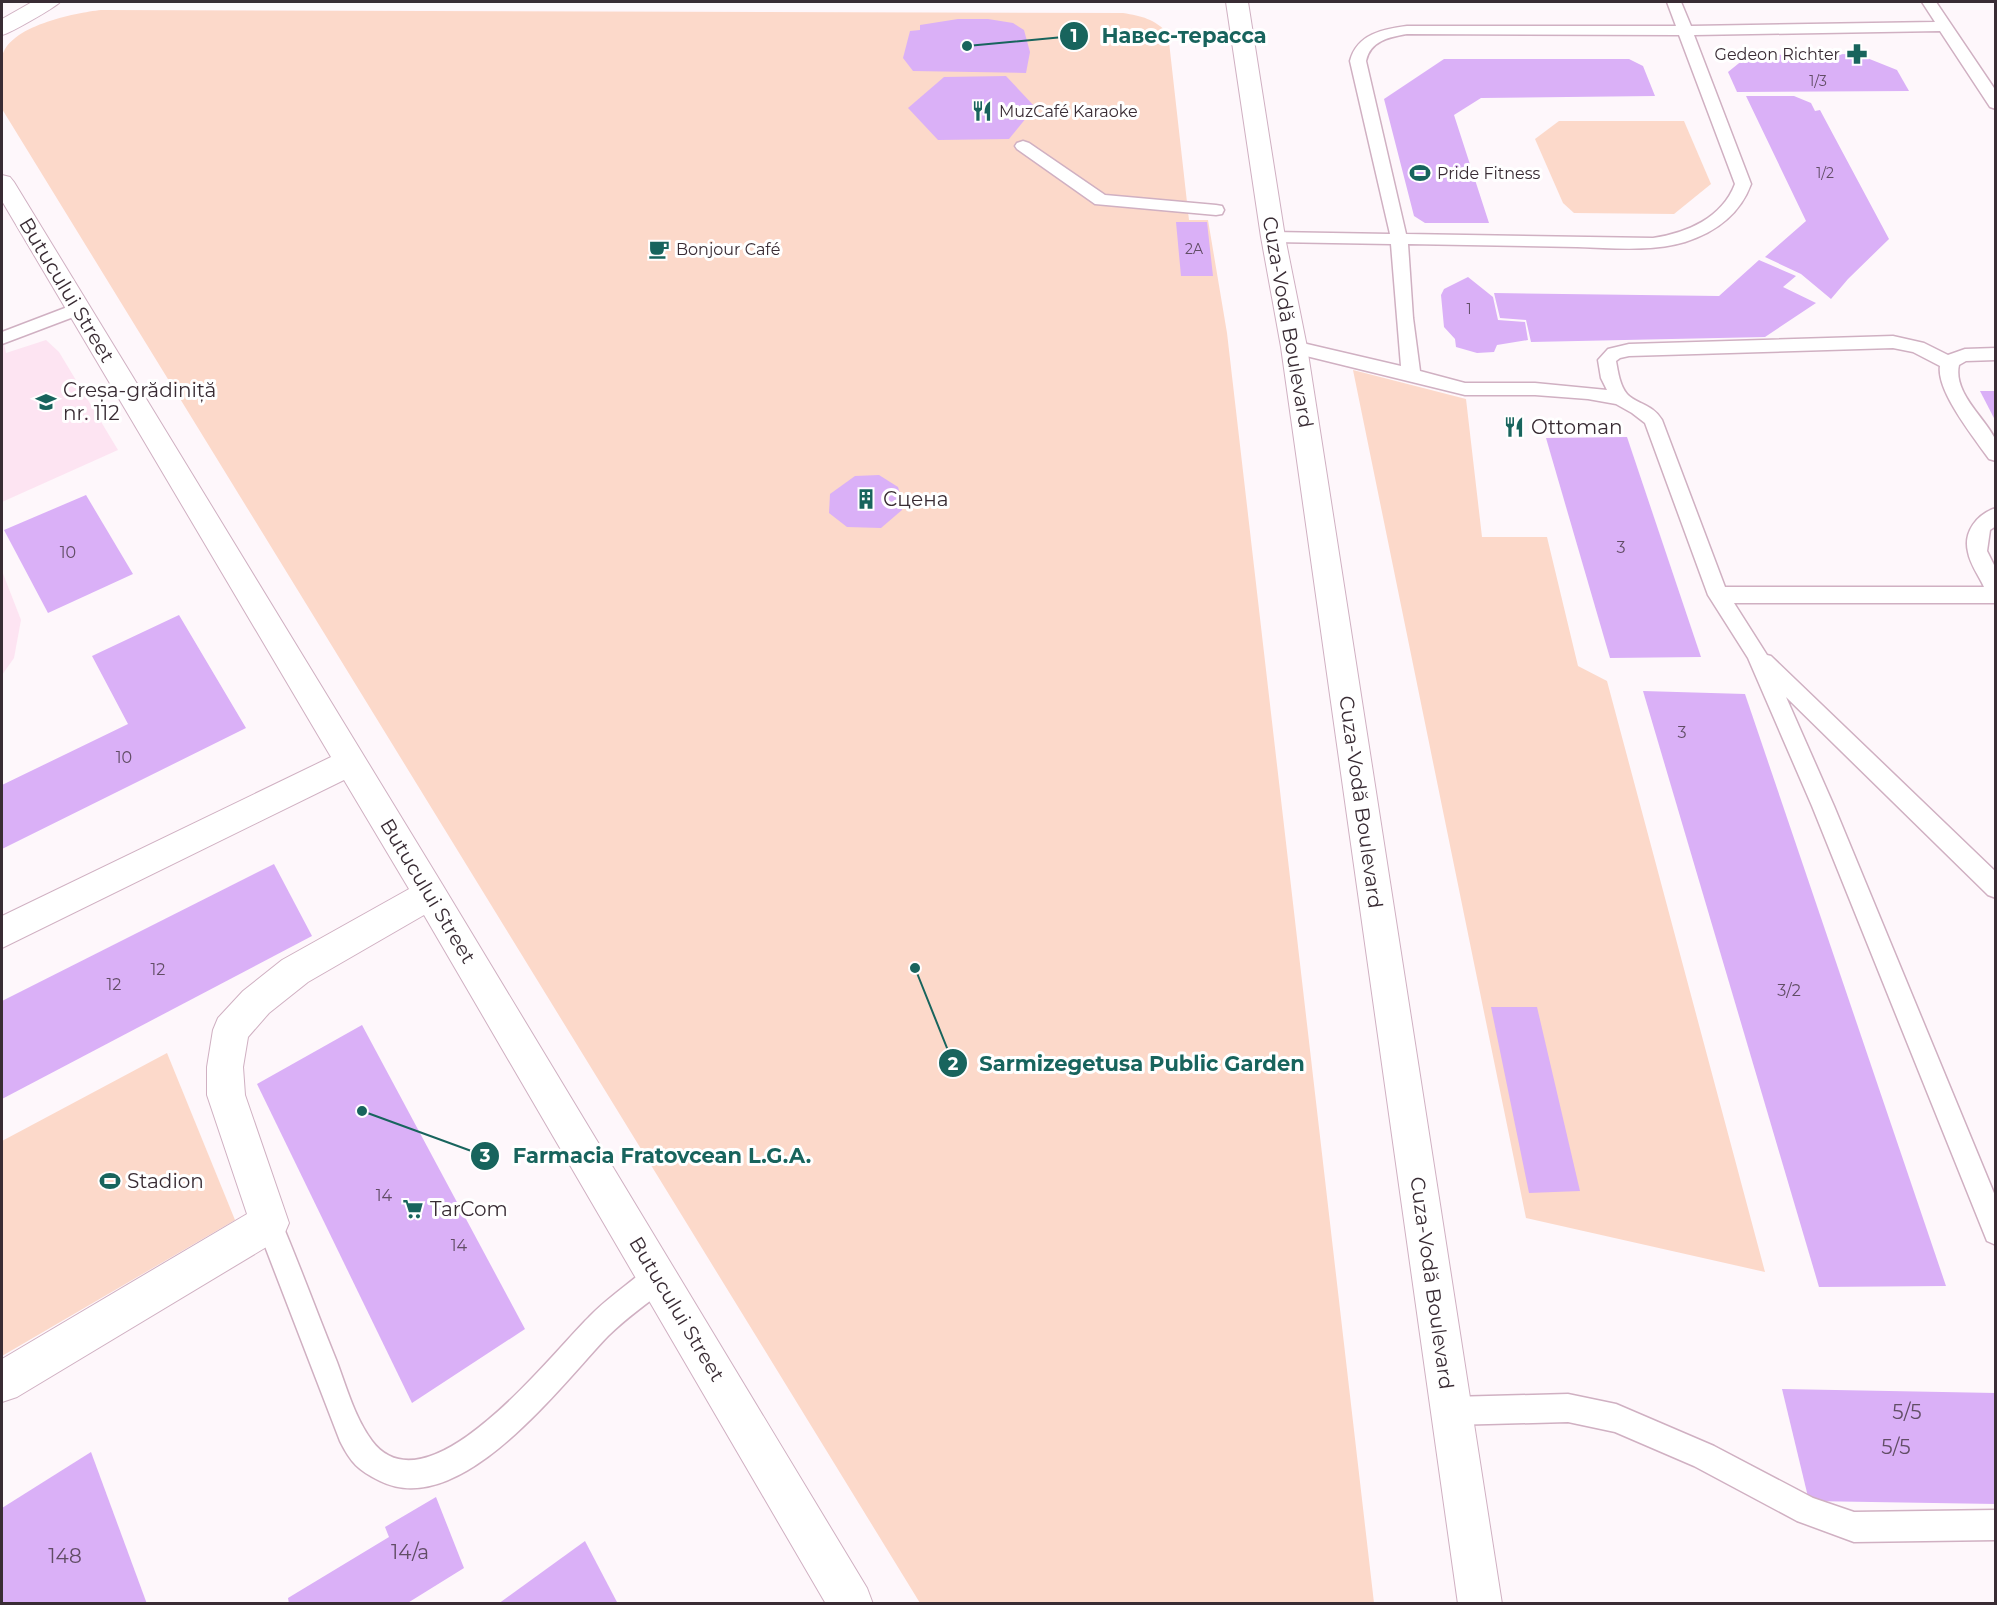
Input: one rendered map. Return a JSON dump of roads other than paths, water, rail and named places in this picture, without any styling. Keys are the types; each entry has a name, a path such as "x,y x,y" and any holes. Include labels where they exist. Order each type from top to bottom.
{"street":[{"path":"2,29 27,12 49,2"},
{"name":"Cuza-Vodă Boulevard","path":"1237,2 1273,237 1294,347 1480,1604"},
{"name":"Butucului Street","path":"2,185 430,894 851,1604"},
{"path":"2,933 351,762"},
{"path":"2,1382 269,1223 226,1095 225,1067 231,1030 256,1002 295,971 430,894"}],"lane":[{"path":"1273,237 1653,243 1671,242 1699,231 1736,203 1743,184 1674,2"},
{"path":"1929,2 1995,104"},
{"path":"1411,375 1404,318 1399,238 1358,61 1359,52 1364,44 1394,32 1407,30 1686,31 1944,26"},
{"path":"1023,146 1101,200 1216,210"},
{"path":"2,338 78,309"},
{"path":"1620,399 1610,378 1607,360 1614,353 1629,350 1893,342 1917,347 1950,364"},
{"path":"1294,347 1465,389 1535,389 1588,393 1620,399 1639,408 1653,420 1718,595 1757,655 1823,806 1995,1232"},
{"path":"1995,354 1970,354 1959,357 1950,364 1948,372 1956,394 1995,454"},
{"path":"1718,595 1995,593 1977,551 1980,527 1995,515"},
{"path":"1757,655 1995,888"},
{"path":"269,1223 349,1429 370,1461 393,1475 421,1475 460,1459 494,1436 538,1393 599,1326 658,1277"},
{"path":"1451,1411 1568,1408 1616,1418 1704,1456 1807,1511 1854,1527 1995,1525"}],"place":[{"name":"Навес-терасса","path":"967,46"},
{"name":"Gedeon Richter","path":"1857,54"},
{"name":"MuzCafé Karaoke","path":"982,111"},
{"name":"Pride Fitness","path":"1420,173"},
{"name":"Bonjour Café","path":"659,249"},
{"name":"Creșa-grădiniță nr. 112","path":"46,402"},
{"name":"Ottoman","path":"1514,427"},
{"name":"Сцена","path":"866,499"},
{"name":"Sarmizegetusa Public Garden","path":"915,968"},
{"name":"Farmacia Fratovcean L.G.A.","path":"362,1111"},
{"name":"Stadion","path":"110,1181"},
{"name":"TarCom","path":"413,1209"}]}
